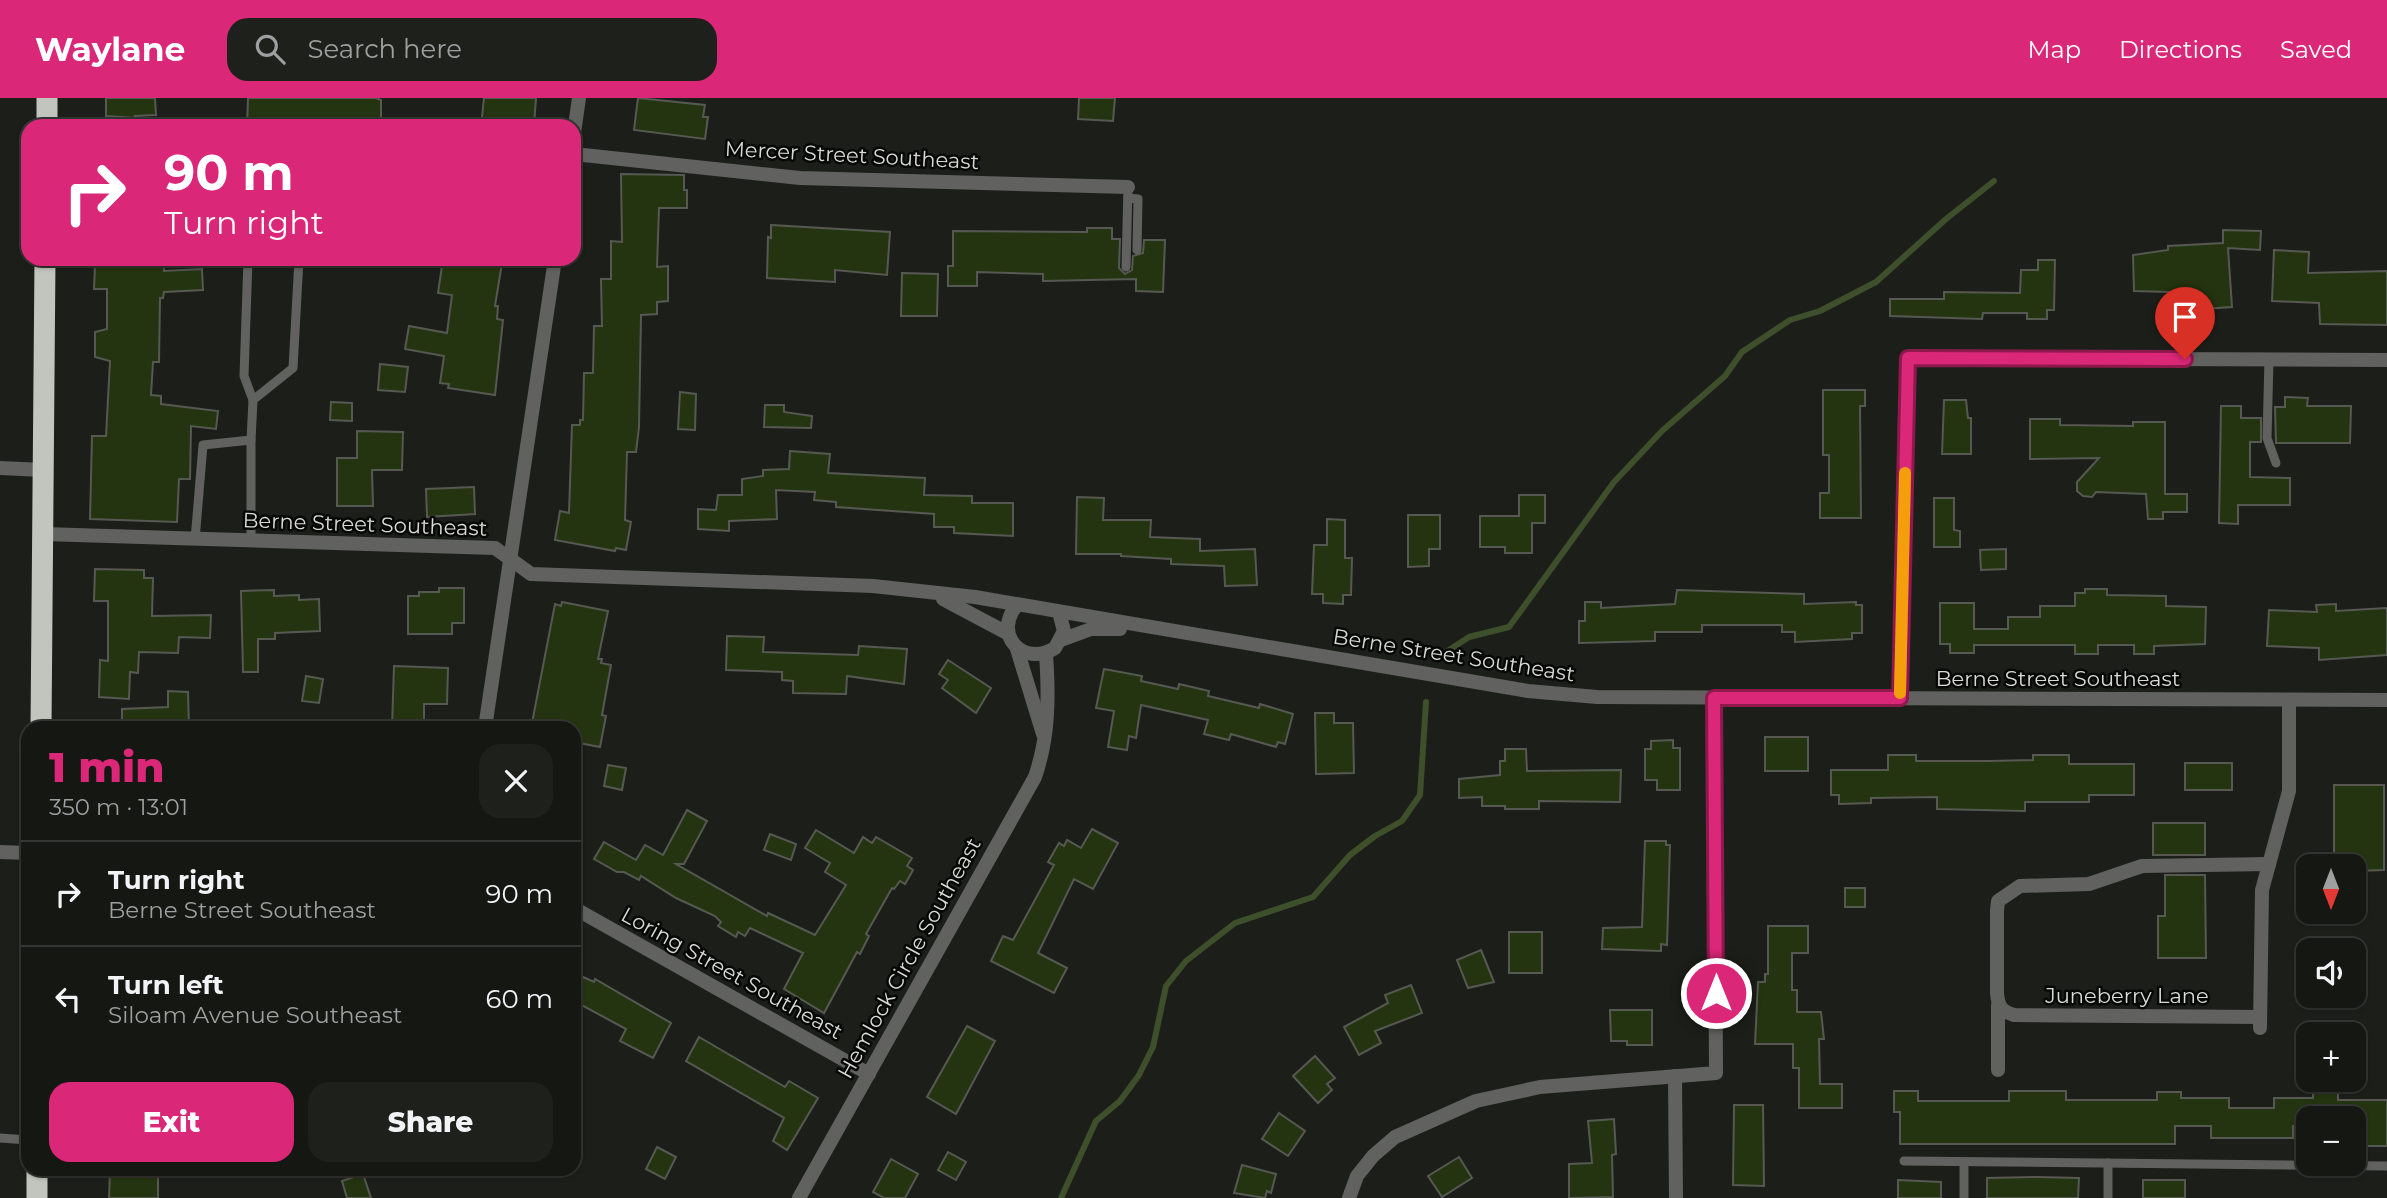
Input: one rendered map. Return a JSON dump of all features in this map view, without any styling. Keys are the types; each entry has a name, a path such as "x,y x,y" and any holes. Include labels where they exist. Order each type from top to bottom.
{"highway":[{"path":"47,98 47,119"},
{"path":"41,721 46,266"},
{"path":"37,1176 37,1198"}],"street":[{"path":"576,119 579,98"},
{"name":"Mercer Street Southeast","path":"581,155 800,178 1128,193"},
{"path":"486,721 554,266"},
{"path":"1900,698 1908,358 2387,360"},
{"path":"0,468 43,470"},
{"name":"Berne Street Southeast","path":"43,534 495,548 531,574 873,586 1017,605 1528,691 1597,697 2387,700"},
{"name":"Berne Street Southeast","path":"929,593 973,612 1007,633 1017,649"},
{"path":"1007,633 1010,613 1017,605"},
{"path":"1059,612 1064,621 1061,640"},
{"name":"Berne Street Southeast","path":"1046,654 1061,640 1091,629 1188,634"},
{"path":"1017,649 1026,654 1046,654"},
{"name":"Hemlock Circle Southeast","path":"799,1198 1035,777 1044,752 1043,734 1017,649"},
{"name":"Hemlock Circle Southeast","path":"1043,734 1048,722 1049,699 1046,654"},
{"path":"1349,1198 1357,1176 1373,1156 1395,1137 1476,1101 1540,1087 1716,1073 1714,698"},
{"path":"1998,1070 1998,901 2020,887 2089,884 2142,866 2269,864 2290,791 2289,700"},
{"path":"0,852 21,853"},
{"name":"Juneberry Lane","path":"1998,1005 2004,1012 2014,1016 2260,1023 2262,890 2269,864"},
{"name":"Loring Street Southeast","path":"581,912 869,1074"},
{"path":"1675,1076 1676,1198"}],"lane":[{"path":"1126,267 1128,193 1138,199 1137,250"},
{"path":"248,266 244,376 253,400 251,541"},
{"path":"253,400 293,368 299,266"},
{"path":"2269,359 2267,438 2276,463"},
{"path":"195,540 203,446 251,440"},
{"path":"0,1138 21,1140"},
{"path":"1903,1161 2387,1166"},
{"path":"1964,1162 1964,1198"},
{"path":"2108,1163 2108,1198"}],"building":[{"path":"106,98 155,98 156,115 135,116 136,118 106,116"},
{"path":"248,98 381,100 381,119 247,119"},
{"path":"484,98 536,98 534,119 482,119"},
{"path":"638,98 705,105 703,117 708,117 705,139 634,130"},
{"path":"1079,98 1115,98 1113,121 1078,119"},
{"path":"621,174 684,175 687,208 659,208 657,267 668,266 668,301 657,302 657,314 641,315 639,427 636,452 627,452 625,520 631,522 626,550 616,548 615,551 555,540 560,511 569,513 572,425 580,425 580,420 583,420 584,373 593,373 594,326 602,326 601,279 611,279 611,241 622,242"},
{"path":"771,225 890,232 887,275 835,270 835,282 767,278"},
{"path":"1087,228 1112,228 1112,239 1120,239 1119,268 1125,274 1132,270 1133,256 1143,253 1144,240 1165,240 1163,292 1136,291 1136,279 1043,281 1043,274 977,272 977,286 948,286 948,266 953,266 953,231 1087,232"},
{"path":"2223,230 2261,231 2260,250 2228,248 2232,307 2203,309 2204,314 2172,315 2170,292 2134,291 2133,255 2168,250 2168,246 2223,243"},
{"path":"2274,250 2309,252 2308,273 2387,271 2387,325 2320,324 2319,303 2272,301"},
{"path":"2038,260 2055,260 2054,310 2047,310 2047,319 2027,319 2027,313 1983,313 1982,319 1890,316 1890,299 1944,299 1944,292 2020,293 2021,270 2038,270"},
{"path":"95,266 164,266 164,271 202,269 203,290 164,292 163,298 160,298 159,362 153,362 151,395 161,396 161,404 218,411 216,429 191,426 190,479 179,479 177,522 90,519 92,436 106,436 110,361 95,357 95,332 107,329 107,289 94,289"},
{"path":"442,266 502,266 495,306 498,306 497,319 503,320 495,395 448,388 449,384 440,383 444,356 405,349 409,326 447,333 452,295 438,293"},
{"path":"902,273 938,274 937,316 901,316"},
{"path":"380,364 408,367 405,392 378,390"},
{"path":"1823,390 1865,390 1865,406 1860,406 1861,518 1820,518 1820,493 1829,493 1829,455 1823,455"},
{"path":"680,392 696,394 695,430 678,429"},
{"path":"2285,397 2308,398 2307,406 2351,406 2350,443 2276,443 2275,407 2285,407"},
{"path":"1944,400 1966,400 1968,418 1971,418 1971,454 1942,454"},
{"path":"331,402 352,403 352,421 330,420"},
{"path":"765,405 784,405 784,412 812,416 811,428 764,427"},
{"path":"2221,406 2241,406 2241,418 2261,418 2261,442 2250,442 2250,477 2290,478 2290,505 2238,505 2238,524 2219,523"},
{"path":"2030,419 2060,419 2060,425 2133,426 2133,422 2165,422 2165,494 2187,494 2187,512 2163,512 2163,519 2148,519 2146,494 2096,492 2092,497 2083,496 2077,491 2077,482 2099,458 2030,459"},
{"path":"357,431 403,432 402,470 372,470 373,506 337,506 337,458 357,458"},
{"path":"790,451 830,454 828,473 925,478 924,495 972,496 972,503 1013,503 1013,536 954,533 954,527 934,527 934,514 836,507 836,502 814,500 815,492 776,490 777,519 729,521 729,531 698,529 698,509 716,510 718,495 742,495 742,479 763,476 763,470 789,469"},
{"path":"474,487 475,514 427,517 426,489"},
{"path":"1519,495 1545,495 1545,523 1532,523 1532,553 1505,553 1505,547 1480,547 1480,516 1519,516"},
{"path":"1077,497 1104,498 1103,520 1151,520 1150,537 1200,539 1200,551 1255,549 1257,585 1225,586 1224,566 1171,564 1171,559 1121,554 1076,554"},
{"path":"1934,498 1954,498 1954,530 1960,531 1960,547 1934,547"},
{"path":"1408,515 1440,515 1440,549 1429,549 1429,566 1408,567"},
{"path":"1327,519 1345,520 1345,558 1352,558 1351,595 1343,595 1343,604 1323,603 1323,594 1312,594 1314,545 1327,545"},
{"path":"2006,549 2006,569 1981,570 1980,550"},
{"path":"95,569 144,570 144,578 153,578 152,616 211,615 210,638 179,637 178,653 139,652 138,673 130,672 129,699 99,697 100,660 108,661 108,601 94,601"},
{"path":"439,588 464,588 464,623 452,623 452,634 408,634 408,596 419,596 419,592 439,592"},
{"path":"2085,589 2107,589 2107,595 2166,596 2166,606 2206,607 2205,644 2154,646 2154,654 2134,654 2134,645 2098,645 2098,654 2075,654 2075,645 1974,645 1974,653 1950,653 1950,644 1940,644 1940,603 1974,603 1974,629 2008,629 2008,617 2040,617 2040,606 2075,606 2075,593 2085,593"},
{"path":"274,590 274,596 299,595 299,600 319,599 320,631 275,633 275,639 258,639 258,672 243,672 241,591"},
{"path":"1677,590 1804,594 1804,604 1856,602 1856,605 1862,605 1862,633 1852,633 1852,639 1795,642 1795,632 1782,632 1782,625 1702,625 1702,632 1655,632 1655,641 1579,643 1579,621 1585,621 1585,602 1601,602 1601,608 1675,604"},
{"path":"562,602 608,611 598,659 602,659 601,663 611,665 602,715 606,716 600,747 581,743 581,721 532,721 555,604 561,606"},
{"path":"2336,604 2336,611 2387,608 2387,655 2319,660 2319,648 2267,646 2269,610 2317,612 2316,605"},
{"path":"727,636 764,637 763,652 858,655 859,646 907,649 904,684 847,676 846,694 793,693 793,681 782,680 782,672 726,670"},
{"path":"948,660 991,688 976,713 942,688 948,680 939,674"},
{"path":"394,666 448,668 447,704 424,704 424,721 392,721"},
{"path":"1104,669 1142,676 1141,681 1178,689 1179,684 1209,691 1208,696 1259,708 1260,704 1293,714 1285,744 1278,742 1276,747 1231,734 1229,740 1204,734 1208,720 1141,705 1136,738 1129,736 1127,750 1108,747 1114,711 1096,708"},
{"path":"306,676 323,679 319,703 302,701"},
{"path":"168,691 188,692 189,721 122,721 122,709 168,707"},
{"path":"1315,713 1334,713 1334,723 1353,723 1354,773 1316,774"},
{"path":"1765,737 1808,737 1808,771 1765,771"},
{"path":"1673,740 1673,748 1680,748 1680,790 1657,790 1657,780 1645,780 1645,749 1651,749 1651,741"},
{"path":"1505,749 1526,749 1527,771 1621,770 1620,802 1539,801 1539,809 1505,809 1505,806 1482,806 1482,797 1459,798 1459,779 1500,775 1500,761 1505,761"},
{"path":"1888,755 1916,755 1916,761 1989,761 2033,760 2033,755 2069,755 2069,764 2134,764 2134,795 2089,795 2089,802 2025,802 2025,811 1937,809 1937,797 1871,798 1871,803 1839,804 1839,795 1831,795 1831,770 1888,770"},
{"path":"2185,763 2232,763 2232,790 2185,790"},
{"path":"608,765 626,768 622,790 604,786"},
{"path":"2334,785 2384,785 2384,870 2366,871 2366,854 2334,854"},
{"path":"687,810 707,821 684,864 676,864 767,916 768,913 815,935 846,885 825,872 830,863 805,848 816,830 854,853 863,837 872,843 876,837 912,858 907,866 913,870 905,884 900,881 892,888 866,934 869,936 860,954 857,952 824,1013 784,989 803,953 750,928 745,936 738,932 736,937 718,926 721,922 715,916 676,898 641,876 639,880 594,859 604,842 636,860 645,845 663,855"},
{"path":"2153,823 2205,823 2205,855 2153,855"},
{"path":"1092,829 1118,843 1093,889 1074,879 1038,953 1067,968 1054,993 991,961 1003,936 1013,940 1054,865 1048,862 1059,843 1064,846 1067,840 1081,848"},
{"path":"770,834 796,844 791,860 764,850"},
{"path":"1645,841 1666,841 1666,845 1670,845 1667,945 1661,944 1661,951 1602,949 1603,928 1642,927"},
{"path":"2165,875 2205,875 2206,958 2158,958 2158,916 2165,916"},
{"path":"1845,888 1865,888 1865,907 1845,907"},
{"path":"1768,926 1808,926 1808,953 1792,953 1792,990 1797,990 1797,1012 1821,1012 1824,1039 1819,1039 1820,1084 1842,1084 1842,1108 1799,1108 1799,1068 1793,1068 1793,1044 1755,1044 1758,982 1765,982 1765,974 1768,974"},
{"path":"1509,932 1542,932 1542,973 1509,973"},
{"path":"1481,950 1494,982 1468,988 1457,960"},
{"path":"583,977 594,982 595,979 671,1023 653,1058 620,1041 626,1029 581,1005"},
{"path":"1411,985 1422,1013 1375,1031 1381,1043 1359,1055 1344,1027 1388,1003 1385,995"},
{"path":"1610,1010 1652,1010 1652,1045 1627,1045 1627,1041 1611,1041"},
{"path":"967,1026 995,1041 956,1114 927,1097"},
{"path":"699,1037 785,1087 789,1081 818,1098 787,1150 773,1141 784,1118 686,1061"},
{"path":"1315,1056 1335,1078 1327,1084 1332,1090 1318,1103 1293,1076"},
{"path":"1894,1091 1918,1091 1918,1101 2009,1101 2009,1091 2066,1091 2066,1100 2157,1100 2157,1092 2181,1092 2181,1098 2229,1098 2229,1108 2274,1108 2274,1098 2313,1098 2313,1093 2338,1093 2338,1100 2387,1100 2387,1146 2366,1146 2366,1106 2296,1106 2293,1138 2211,1138 2211,1126 2175,1126 2175,1144 1900,1144 1900,1112 1894,1112"},
{"path":"1734,1105 1763,1105 1764,1186 1733,1185"},
{"path":"1279,1113 1305,1131 1288,1156 1262,1139"},
{"path":"1614,1119 1616,1154 1612,1155 1613,1197 1569,1198 1569,1164 1592,1163 1588,1121"},
{"path":"657,1147 676,1157 665,1179 646,1169"},
{"path":"948,1152 966,1162 956,1180 938,1170"},
{"path":"1459,1157 1472,1178 1442,1197 1428,1176"},
{"path":"891,1159 918,1174 905,1198 884,1198 873,1192"},
{"path":"1242,1165 1276,1174 1271,1193 1267,1191 1265,1198 1234,1193"},
{"path":"110,1176 158,1176 158,1198 109,1198"},
{"path":"364,1176 371,1198 347,1198 342,1181"},
{"path":"1987,1178 2079,1178 2078,1198 1987,1198"},
{"path":"1898,1180 1941,1182 1941,1198 1898,1198"},
{"path":"2143,1180 2185,1180 2185,1198 2143,1198"}],"waterway":[{"path":"1446,652 1469,637 1509,627 1614,482 1662,431 1725,376 1742,352 1790,320 1820,311 1876,282 1946,219 1994,181"},
{"path":"1061,1198 1096,1121 1120,1101 1139,1075 1153,1047 1166,986 1186,961 1235,923 1313,897 1350,855 1375,836 1402,821 1420,795 1426,702"}],"slow traffic":[{"path":"1900,693 1905,473"}],"route":[{"path":"1716,993 1714,698 1900,698 1908,358 2185,359"}]}
